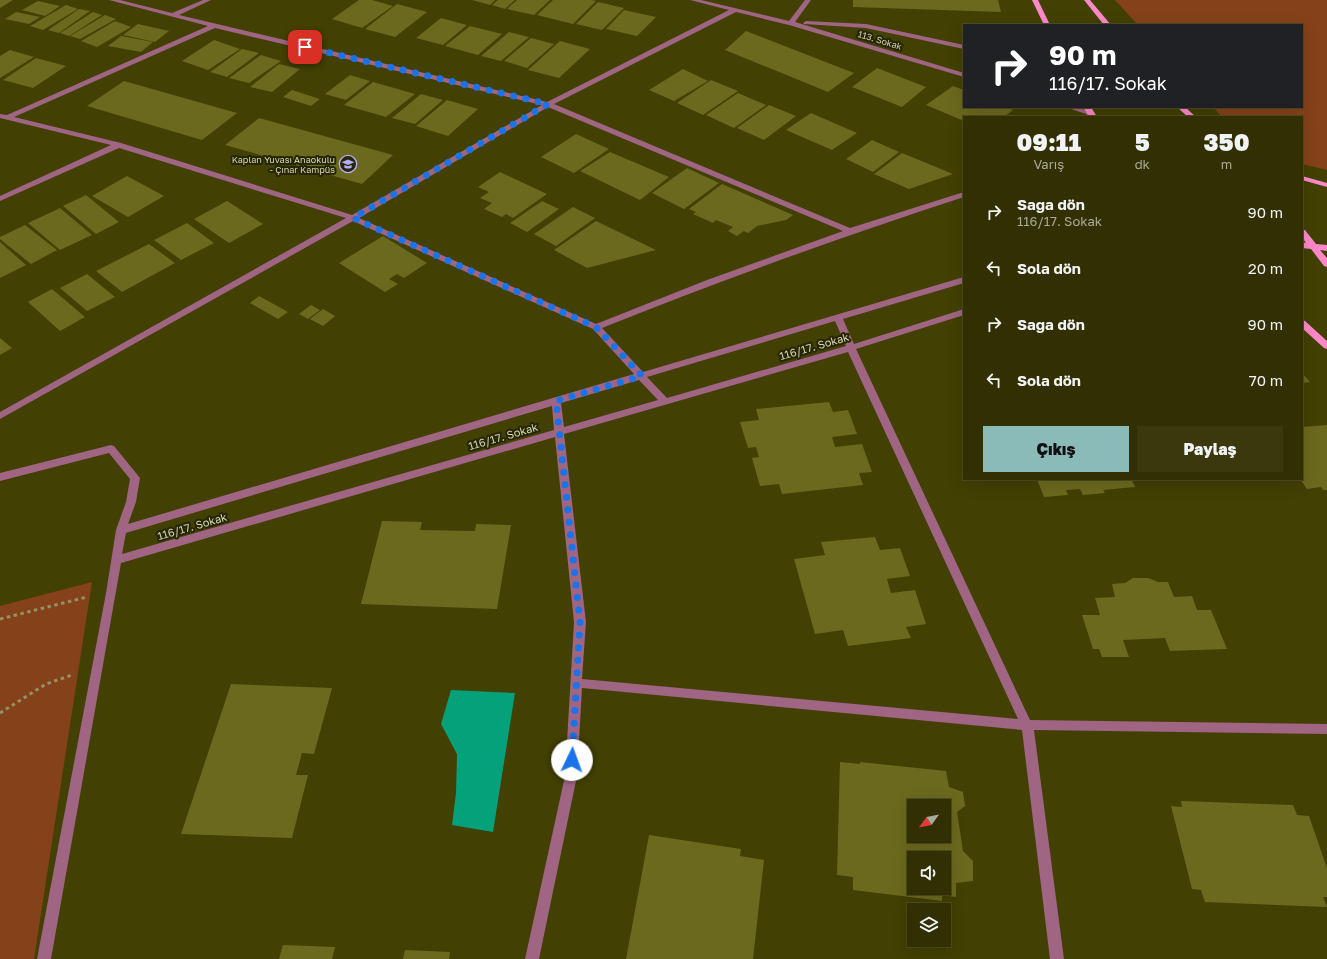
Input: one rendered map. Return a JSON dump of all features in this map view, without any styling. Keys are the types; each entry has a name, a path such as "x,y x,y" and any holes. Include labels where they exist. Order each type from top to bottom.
{"main road":[{"path":"1035,0 1047,24"},
{"path":"1087,0 1107,24"},
{"path":"1182,108 1191,116"},
{"path":"1303,178 1327,185"},
{"path":"1303,233 1327,264"},
{"path":"1303,245 1327,248"},
{"path":"1303,324 1327,346"}],"street":[{"path":"112,0 172,16 548,104 850,231"},
{"path":"172,16 208,0"},
{"name":"113. Sokak","path":"693,0 791,22 963,75"},
{"path":"791,22 808,0"},
{"path":"0,416 353,218 548,104 735,10"},
{"name":"113. Sokak","path":"791,22 866,26 963,47"},
{"path":"4,116 214,26"},
{"path":"1073,108 1090,112"},
{"path":"4,116 118,145 353,218 596,327 665,402"},
{"path":"0,199 118,145"},
{"path":"596,327 710,282 850,231 963,194"},
{"name":"116/17. Sokak","path":"121,530 963,280"},
{"name":"116/17. Sokak","path":"117,560 851,348 963,312"},
{"path":"838,318 1027,724 1057,959"},
{"path":"532,959 571,776 580,622 556,401"},
{"path":"0,477 111,449 135,478 131,502 121,530 112,592 44,959"},
{"path":"577,683 1027,724 1327,729"}],"path":[{"path":"0,619 65,602 112,592"},
{"path":"0,713 46,684 98,665"}],"shaded area":[{"path":"1115,0 1327,0 1327,170 1303,164 1303,116 1221,116 1214,108 1303,108 1303,24 1137,24"},
{"path":"92,582 34,959 0,959 0,606"},
{"path":"451,690 515,693 493,832 452,825 456,793 457,754 441,724"}],"building":[{"path":"0,0 13,0 0,8"},
{"path":"359,0 372,0 393,6 362,28 332,19"},
{"path":"472,0 495,0 490,5"},
{"path":"498,0 515,0 505,9 492,5"},
{"path":"517,0 550,0 534,15 507,9"},
{"path":"553,0 596,1 573,24 537,15"},
{"path":"853,0 998,0 1001,12 853,7"},
{"path":"38,1 60,6 45,16 22,10"},
{"path":"598,2 624,8 602,30 576,24"},
{"path":"397,4 427,12 395,37 365,29"},
{"path":"66,5 78,9 43,30 30,26"},
{"path":"79,9 90,11 59,33 48,30"},
{"path":"624,10 656,17 637,36 606,29"},
{"path":"16,12 40,17 29,24 5,19"},
{"path":"93,12 102,15 69,36 60,33"},
{"path":"105,15 116,19 80,39 70,36"},
{"path":"441,18 467,25 443,45 416,38"},
{"path":"115,21 131,27 97,47 81,41"},
{"path":"138,24 169,31 155,42 123,35"},
{"path":"470,26 502,34 478,55 445,46"},
{"path":"746,31 854,73 828,92 725,50"},
{"path":"509,32 529,37 501,61 481,56"},
{"path":"121,36 153,42 141,52 108,46"},
{"path":"531,38 554,44 527,68 504,61"},
{"path":"214,40 240,49 208,70 182,61"},
{"path":"560,41 590,49 559,78 528,70"},
{"path":"242,49 259,53 227,77 210,72"},
{"path":"10,50 34,57 0,78 0,56"},
{"path":"261,55 281,61 249,83 229,78"},
{"path":"36,58 66,66 33,88 3,80"},
{"path":"279,64 300,69 272,92 250,87"},
{"path":"877,68 926,87 902,107 852,87"},
{"path":"683,69 708,81 674,101 649,90"},
{"path":"350,75 370,81 346,100 325,94"},
{"path":"711,80 738,91 703,115 677,103"},
{"path":"124,81 237,113 202,140 87,106"},
{"path":"373,82 415,94 386,117 344,105"},
{"path":"953,86 963,90 963,108 1008,108 1013,110 1005,116 963,116 963,121 926,105"},
{"path":"292,90 320,99 311,106 283,97"},
{"path":"738,93 766,105 734,128 706,115"},
{"path":"421,94 443,100 415,124 392,118"},
{"path":"447,100 478,109 448,136 416,126"},
{"path":"769,105 796,116 764,140 737,128"},
{"path":"811,113 857,133 832,150 786,130"},
{"path":"259,118 393,155 362,184 225,145"},
{"path":"576,134 609,149 574,173 541,157"},
{"path":"872,140 899,152 873,172 846,159"},
{"path":"610,152 669,177 640,200 580,171"},
{"path":"902,153 953,174 909,189 874,174"},
{"path":"687,168 719,183 684,209 652,193"},
{"path":"500,172 547,194 513,218 506,214 502,217 484,209 492,203 480,198 489,192 478,187"},
{"path":"127,176 164,196 128,217 92,196"},
{"path":"722,184 793,215 786,220 757,226 748,233 744,231 737,236 728,231 733,227 716,220 713,223 693,214 696,212 689,209"},
{"path":"86,195 119,222 96,234 63,206"},
{"path":"227,201 263,224 229,243 194,219"},
{"path":"542,201 559,209 527,232 510,223"},
{"path":"573,207 595,218 556,246 534,234"},
{"path":"60,208 92,235 60,250 28,223"},
{"path":"596,221 656,250 587,268 554,250"},
{"path":"187,223 214,243 181,260 154,240"},
{"path":"25,225 57,250 31,264 0,239 0,237"},
{"path":"383,236 427,263 404,278 397,274 389,279 398,284 385,292 339,263"},
{"path":"0,242 26,265 0,278"},
{"path":"149,244 175,263 122,292 96,271"},
{"path":"87,274 115,297 87,311 60,288"},
{"path":"52,289 85,317 60,331 28,302"},
{"path":"259,296 288,312 278,319 250,303"},
{"path":"311,305 320,310 308,319 299,314"},
{"path":"323,309 335,316 323,326 310,319"},
{"path":"0,338 12,348 0,355"},
{"path":"1303,374 1310,382 1303,383"},
{"path":"829,402 833,412 848,410 857,434 832,437 835,447 862,444 872,472 859,473 863,485 782,494 779,484 760,486 752,458 759,457 756,447 748,448 740,422 759,420 756,409"},
{"path":"1327,425 1327,490 1323,490 1321,487 1307,489 1301,480 1303,480 1303,427"},
{"path":"1037,480 1132,480 1135,487 1103,490 1105,493 1083,495 1080,489 1066,490 1068,495 1044,497"},
{"path":"382,521 422,522 420,530 475,531 476,524 511,525 497,609 361,604"},
{"path":"875,537 880,550 900,548 910,576 887,579 891,593 915,590 926,624 906,627 911,638 848,646 843,630 815,634 794,559 825,555 821,542"},
{"path":"1133,578 1148,578 1158,582 1168,582 1174,597 1192,596 1197,610 1211,610 1227,649 1170,651 1165,638 1123,640 1129,657 1102,657 1099,649 1093,649 1082,615 1100,615 1095,598 1115,597 1112,584 1125,583"},
{"path":"231,684 332,688 314,754 302,753 296,775 308,775 292,838 181,834"},
{"path":"840,762 860,764 860,762 946,771 949,787 963,792 965,806 957,812 963,851 973,861 973,881 956,883 956,897 942,895 942,901 853,890 853,877 837,875"},
{"path":"1181,801 1293,805 1297,815 1309,816 1327,868 1327,897 1323,897 1327,907 1205,902 1201,890 1192,889 1171,806 1182,807"},
{"path":"649,835 741,849 740,856 764,860 753,959 626,959"},
{"path":"283,945 335,947 332,959 279,959"},
{"path":"405,950 450,952 449,959 403,959"}],"place":[{"name":"Kaplan Yuvası Anaokulu - Çınar Kampüs","path":"348,164"}],"route":[{"path":"305,47 548,104 353,218 596,327 642,376 556,401 580,622 572,760"}]}
